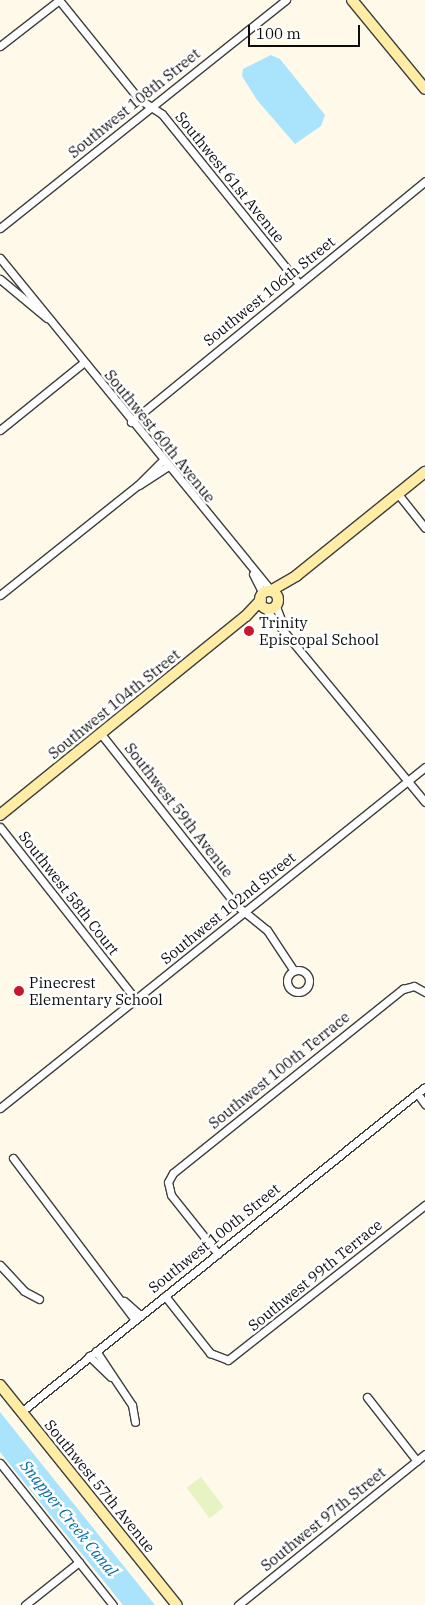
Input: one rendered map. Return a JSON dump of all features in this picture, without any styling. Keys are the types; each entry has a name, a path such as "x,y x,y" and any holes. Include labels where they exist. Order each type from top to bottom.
{"street":[{"name":"Southwest 61st Avenue","path":"59,0 139,98 162,114 299,284"},
{"path":"0,46 59,0"},
{"name":"Southwest 108th Street","path":"0,228 286,0"},
{"path":"352,0 425,89"},
{"name":"Southwest 106th Street","path":"131,422 425,181"},
{"name":"Southwest 60th Avenue","path":"0,258 252,571 284,628 425,802"},
{"name":"Southwest 60th Avenue","path":"0,279 47,318"},
{"path":"0,430 83,363"},
{"path":"0,595 165,464"},
{"name":"Southwest 104th Street","path":"0,815 425,472"},
{"path":"398,494 425,528"},
{"name":"Southwest 59th Avenue","path":"101,734 236,905 246,911 267,930 294,972"},
{"name":"Southwest 102nd Street","path":"0,1108 425,767"},
{"name":"Southwest 58th Court","path":"0,827 136,1000"},
{"name":"Southwest 100th Terrace","path":"218,1254 173,1198 168,1182 173,1173 399,992 414,986 425,992"},
{"name":"Southwest 100th Street","path":"21,1412 425,1087"},
{"path":"417,1094 425,1104"},
{"path":"12,1158 138,1318"},
{"name":"Southwest 99th Terrace","path":"165,1296 210,1353 221,1360 236,1356 425,1204"},
{"path":"1,1267 24,1291 39,1299"},
{"path":"96,1351 111,1377 132,1405 135,1422"},
{"path":"89,1356 111,1377"},
{"name":"Southwest 57th Avenue","path":"0,1385 176,1605"},
{"path":"367,1398 416,1461"},
{"name":"Southwest 97th Street","path":"238,1605 425,1454"},
{"path":"0,1463 113,1605"},
{"path":"26,1605 79,1562"}],"green space":[{"path":"201,1477 224,1507 209,1518 187,1488"}],"water":[{"path":"271,55 280,59 325,115 321,126 295,144 257,100 242,76 243,69"},
{"name":"Snapper Creek Canal","path":"0,1412 155,1605 123,1605 19,1476 0,1452"}],"place":[{"name":"Trinity Episcopal School","path":"249,631"},
{"name":"Pinecrest Elementary School","path":"19,991"}]}
